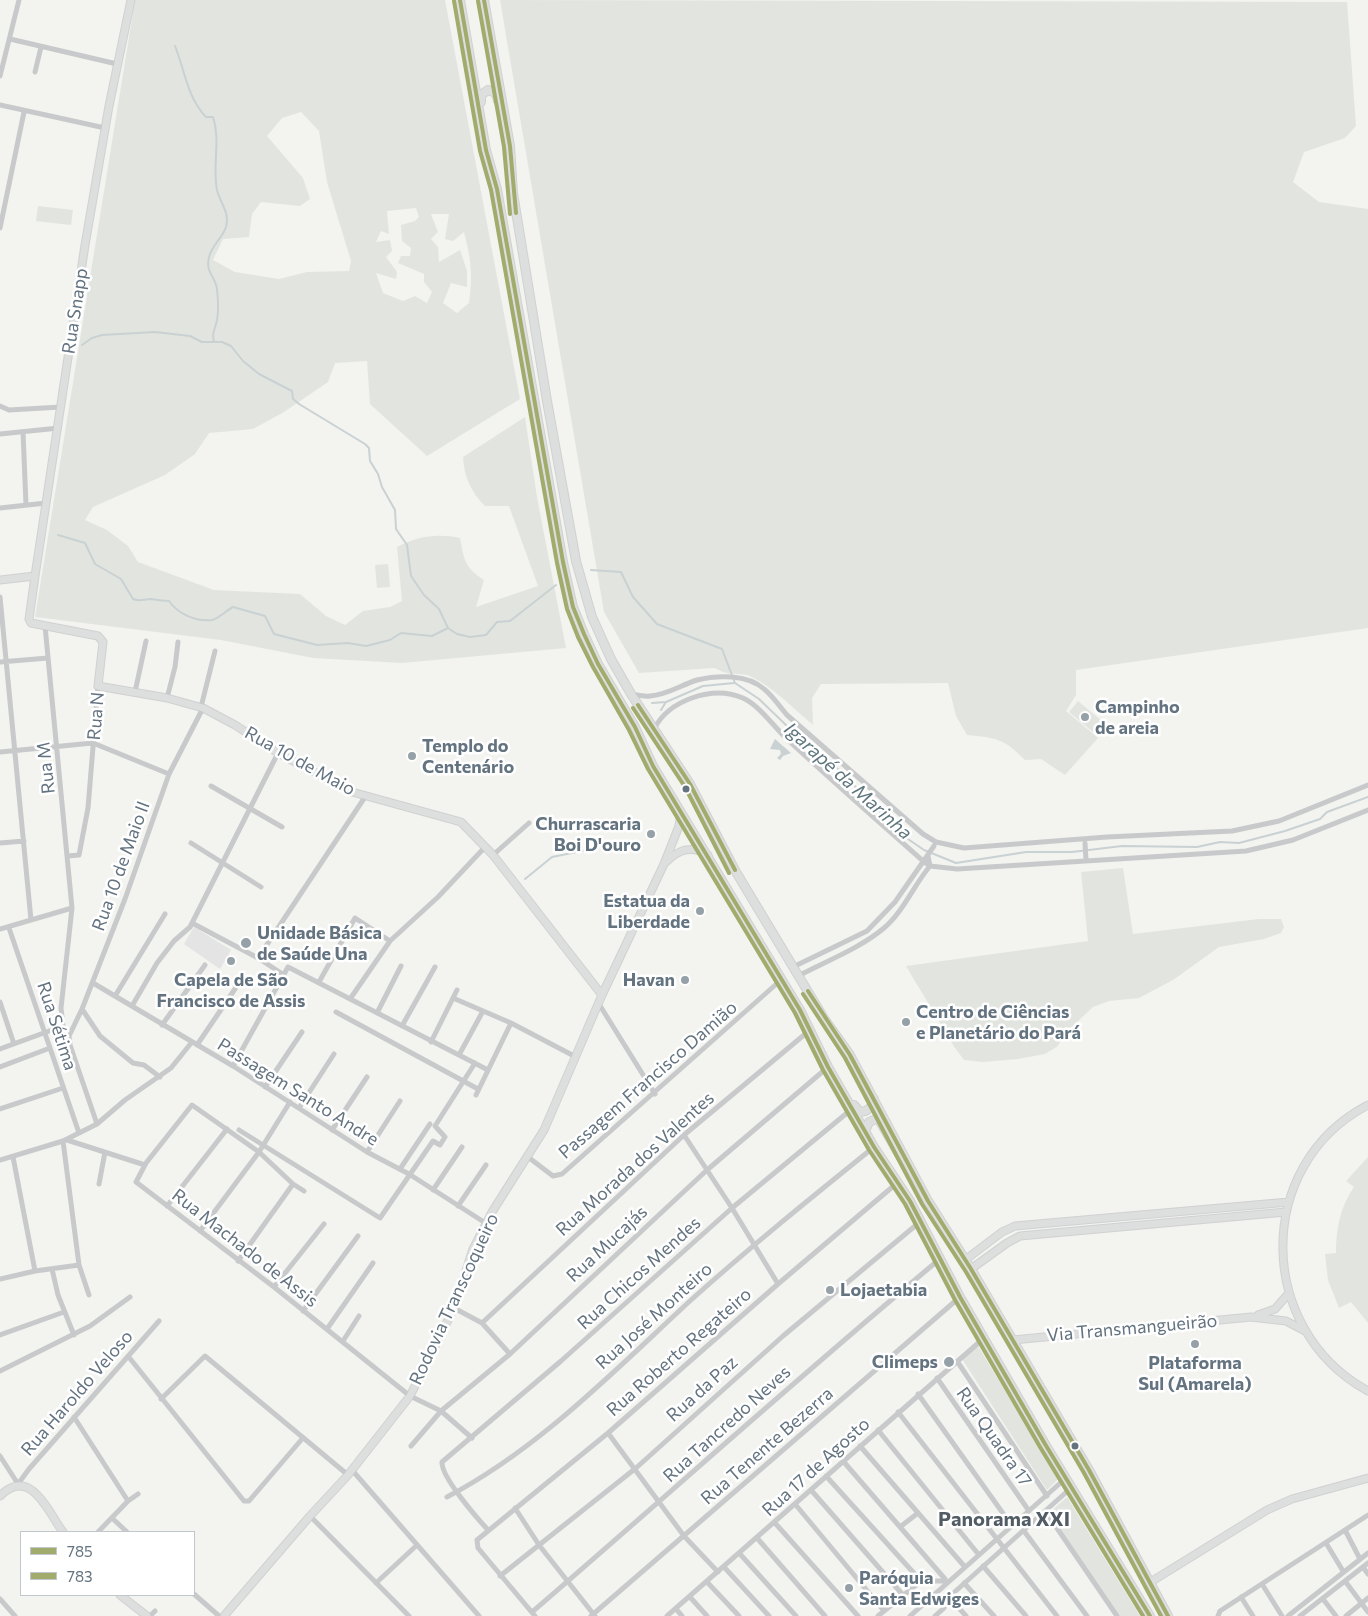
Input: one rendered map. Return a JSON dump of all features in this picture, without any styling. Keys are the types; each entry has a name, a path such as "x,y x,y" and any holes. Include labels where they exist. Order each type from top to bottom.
{"main road":[{"name":"Rua Snapp","path":"31,622 29,619 35,576 105,128 130,0"},
{"path":"460,0 486,150 497,189 563,562 573,607 598,664 681,812 782,979 828,1067 837,1073 865,1131 921,1221 984,1338 1150,1616"},
{"path":"485,0 510,146 513,193 576,561 592,617 611,659 631,694 690,784 736,872 798,976 850,1055 928,1201 971,1269 1089,1470 1168,1616"},
{"path":"486,150 488,140 481,98 484,91 488,90 496,93 504,138 510,146"},
{"path":"0,580 35,576"},
{"name":"Rua N","path":"31,622 98,636 103,642 98,686"},
{"name":"Rua 10 de Maio","path":"98,686 167,698 202,708 235,725 278,753 365,797 461,822 494,855 602,996"},
{"name":"Rodovia Transcoqueiro","path":"224,1616 350,1472 410,1396 454,1308 473,1249 544,1130 602,996 664,864 679,826 681,812"},
{"path":"664,864 678,852 689,849 709,856"},
{"path":"853,1107 860,1112 865,1111 873,1104 874,1099"},
{"name":"Via Transmangueirão","path":"1368,1105 1347,1118 1316,1148 1304,1166 1286,1212 1282,1249 1289,1293 1305,1331 1332,1365 1368,1391"},
{"path":"865,1131 869,1122 878,1118 902,1158 912,1168"},
{"path":"965,1260 1002,1232 1015,1226 1289,1202"},
{"path":"971,1269 1007,1242 1020,1236 1286,1212"},
{"name":"Via Transmangueirão","path":"1251,1317 1275,1309 1286,1299 1289,1293"},
{"name":"Via Transmangueirão","path":"1013,1340 1251,1317 1286,1320 1305,1331"},
{"path":"1149,1583 1266,1510 1292,1499 1368,1478"},
{"path":"0,1496 12,1486 18,1484 25,1485 33,1491 62,1531"},
{"path":"121,1596 148,1616"}],"street":[{"path":"0,76 19,0"},
{"path":"10,39 116,64"},
{"path":"35,72 41,47"},
{"path":"0,105 24,112 105,128"},
{"path":"0,228 24,112"},
{"path":"0,406 9,410 61,407"},
{"path":"0,434 58,428"},
{"path":"23,432 26,505"},
{"path":"0,508 46,503"},
{"path":"0,597 31,920"},
{"name":"Rua M","path":"46,626 72,908 61,1008 64,1026"},
{"path":"135,692 146,641"},
{"path":"167,698 175,667 178,642"},
{"name":"Rua 10 de Maio II","path":"69,1036 93,983 169,774 202,708 215,650"},
{"path":"0,662 48,658"},
{"path":"631,694 650,696 697,681 736,678 749,681 763,688 787,714 923,834 936,842 954,847 982,848 1107,837 1232,831 1279,821 1368,785"},
{"name":"Rua N","path":"68,856 79,855 82,848 98,686"},
{"path":"654,729 664,714 695,697 719,693 743,699 752,704 787,739 930,866 957,869 1218,854 1272,846 1368,810"},
{"path":"0,752 93,743 169,774"},
{"path":"132,1006 157,963 174,940 185,933 192,923 278,753"},
{"path":"211,786 282,827"},
{"path":"258,958 365,797"},
{"path":"494,855 529,823"},
{"path":"0,843 24,841"},
{"path":"191,843 261,887"},
{"path":"1085,843 1086,861"},
{"path":"350,999 390,942 438,897 486,846"},
{"path":"793,967 867,931 895,902 934,846"},
{"path":"798,976 859,944 884,928 896,915 930,866 928,856"},
{"path":"0,929 9,928 72,908"},
{"path":"115,996 165,914"},
{"path":"319,982 355,918 390,942"},
{"path":"192,923 258,958 284,975"},
{"name":"Rua Sétima","path":"9,928 79,1133"},
{"path":"162,1025 205,965"},
{"path":"377,1013 401,966"},
{"path":"232,1066 288,967 488,1070"},
{"path":"402,1026 435,967"},
{"name":"Passagem Francisco Damião","path":"528,1157 553,1176 558,1176 654,1094 782,979"},
{"name":"Passagem Santo Andre","path":"93,983 265,1086 367,1152 409,1174 487,1224"},
{"path":"0,1160 65,1140 97,1124 140,1089 171,1068 194,1044 237,986"},
{"path":"431,1042 457,990"},
{"path":"453,998 511,1023 576,1057"},
{"path":"0,1002 2,1013 14,1044"},
{"path":"599,1004 654,1094"},
{"path":"82,1009 100,1036 134,1063 144,1065 160,1077"},
{"path":"459,1055 483,1011"},
{"path":"336,1012 464,1081 477,1092 511,1023"},
{"path":"0,1049 64,1026 69,1036 70,1045 97,1124"},
{"name":"Rua Morada dos Valentes","path":"482,1323 684,1135 810,1030"},
{"path":"265,1086 302,1032"},
{"path":"0,1067 50,1048"},
{"path":"300,1108 334,1054"},
{"path":"239,1130 380,1218 433,1141 440,1145 444,1137 435,1126 475,1063"},
{"name":"Rua Mucajás","path":"411,1446 441,1411 510,1354 707,1170 828,1067"},
{"path":"332,1130 367,1077"},
{"path":"0,1109 63,1088"},
{"path":"200,1231 259,1152 290,1102"},
{"path":"367,1152 400,1102"},
{"name":"Rua Machado de Assis","path":"227,1129 194,1105 190,1106 145,1165 136,1182 274,1287 410,1396 441,1411 472,1438"},
{"name":"Rua Chicos Mendes","path":"457,1492 443,1470 442,1462 562,1361 732,1208 853,1107"},
{"path":"400,1169 430,1124"},
{"path":"167,1206 227,1129 259,1152 293,1184 304,1191"},
{"path":"684,1135 732,1208 778,1284"},
{"path":"65,1140 145,1165"},
{"path":"65,1140 79,1265 89,1295"},
{"name":"Rua José Monteiro","path":"447,1497 509,1459 579,1403 753,1244 874,1146"},
{"path":"433,1190 462,1147"},
{"path":"99,1184 105,1152"},
{"path":"13,1157 35,1271"},
{"path":"458,1206 486,1165"},
{"name":"Rua Roberto Regateiro","path":"500,1576 478,1548 477,1540 608,1433 897,1183"},
{"path":"238,1261 293,1184"},
{"name":"Rua da Paz","path":"500,1576 636,1468 783,1336 921,1221"},
{"path":"274,1287 324,1224"},
{"path":"303,1311 358,1236"},
{"name":"Rua Tancredo Neves","path":"534,1614 821,1359 941,1258"},
{"path":"327,1329 373,1263"},
{"path":"0,1278 79,1265"},
{"path":"52,1269 64,1312 74,1334"},
{"name":"Rua Tenente Bezerra","path":"593,1615 960,1296"},
{"path":"0,1371 90,1326 130,1297"},
{"path":"454,1308 482,1323 510,1354"},
{"path":"0,1335 64,1312"},
{"path":"343,1341 359,1316"},
{"name":"Rua Haroldo Veloso","path":"18,1484 159,1321"},
{"name":"Rua 17 de Agosto","path":"667,1616 740,1554 918,1394 984,1338"},
{"path":"128,1356 246,1502 259,1491 302,1438"},
{"path":"161,1398 205,1356 302,1438 350,1472 479,1616"},
{"path":"957,1361 1047,1496"},
{"name":"Rua Quadra 17","path":"937,1378 1029,1511"},
{"path":"918,1394 1012,1526"},
{"path":"898,1412 1056,1616"},
{"path":"74,1417 128,1501"},
{"path":"878,1430 979,1555"},
{"path":"608,1433 636,1468 684,1536 718,1572"},
{"path":"860,1446 965,1567"},
{"path":"0,1456 18,1484"},
{"path":"843,1461 946,1581"},
{"path":"826,1476 921,1581"},
{"path":"910,1616 946,1581 979,1555 1066,1478"},
{"path":"945,1616 944,1608 948,1597 1072,1488"},
{"path":"811,1490 902,1594"},
{"path":"457,1492 488,1530"},
{"path":"99,1531 128,1501 138,1494"},
{"path":"795,1504 884,1611"},
{"path":"515,1508 539,1545 593,1615"},
{"path":"1046,1512 1117,1616"},
{"path":"900,1527 918,1513"},
{"path":"1218,1616 1220,1611 1368,1515"},
{"path":"310,1516 409,1616"},
{"path":"112,1518 126,1531"},
{"path":"775,1523 858,1616"},
{"path":"1345,1530 1360,1559"},
{"path":"1024,1531 1087,1616"},
{"path":"757,1538 825,1616"},
{"path":"1326,1543 1344,1571"},
{"path":"376,1583 417,1545"},
{"path":"1288,1616 1368,1553"},
{"path":"740,1554 796,1616"},
{"path":"1300,1606 1304,1615 1366,1565 1368,1574"},
{"path":"983,1566 1026,1616"},
{"path":"724,1567 769,1616"},
{"path":"500,1576 534,1614"},
{"path":"878,1616 902,1594 921,1581 946,1581"},
{"path":"1345,1581 1368,1612"},
{"path":"708,1582 739,1616"},
{"path":"964,1583 994,1616"},
{"path":"1262,1584 1282,1616"},
{"path":"195,1595 219,1616"},
{"path":"690,1597 707,1616"},
{"path":"948,1597 966,1616"},
{"path":"1241,1598 1253,1616"},
{"path":"1346,1616 1368,1598"},
{"path":"0,1599 15,1616"},
{"path":"1322,1599 1336,1616"},
{"path":"935,1616 944,1608"},
{"path":"676,1609 682,1616"},
{"path":"148,1616 155,1611"}],"shaded area":[{"path":"135,0 445,0 520,399 427,456 370,404 367,361 335,363 328,382 284,412 253,429 209,433 195,454 165,475 93,507 85,520 107,530 128,546 138,562 214,590 300,594 326,616 345,625 363,611 390,607 402,601 397,547 412,540 428,536 460,538 466,562 472,571 484,580 476,607 538,586 509,506 485,506 469,484 463,457 525,417 537,497 566,648 402,663 313,658 221,640 35,617","holes":["301,112 319,131 327,182 351,261 349,271 307,272 279,279 235,272 213,260 223,239 249,237 252,214 261,202 300,206 310,199 303,178 267,136 282,118","416,208 419,217 415,221 401,225 402,241 411,248 410,256 401,256 398,263 424,274 424,282 432,292 427,303 415,296 403,301 383,293 376,273 396,279 397,272 386,257 392,251 390,240 376,242 381,231 389,234 387,211","431,214 449,214 445,239 453,241 464,232 470,259 471,284 469,303 457,313 443,303 451,283 467,287 467,271 460,250 439,262 438,247 431,239 438,232"]},
{"path":"500,0 1347,2 1356,126 1345,138 1304,152 1293,182 1319,202 1368,209 1368,628 1076,670 1076,695 1066,711 1098,738 1065,775 1041,759 1025,760 1011,747 999,740 967,735 956,716 948,683 821,684 812,698 813,725 776,693 748,675 726,673 715,668 639,673 604,612"},
{"path":"38,206 73,210 71,225 36,221"},
{"path":"388,564 390,587 377,588 375,565"},
{"name":"Campinho de areia","path":"1078,701 1102,721 1093,732 1069,712"},
{"path":"775,739 791,753 783,756 780,760 777,758 781,754 780,750 770,749"},
{"path":"1123,868 1133,934 1259,919 1281,919 1284,927 1281,933 1264,939 1219,947 1173,980 1139,998 1109,1001 1093,1007 1064,1034 1058,1046 1045,1054 1018,1059 983,1062 964,1060 906,966 1088,941 1081,872"},
{"path":"194,927 231,950 220,969 184,944"},
{"path":"1368,1157 1368,1323 1351,1302 1339,1308 1328,1280 1325,1254 1336,1253 1340,1219 1345,1202 1354,1187 1346,1181"},
{"path":"978,1346 1058,1479 1047,1490 962,1359"},
{"path":"1067,1497 1140,1616 1119,1616 1049,1513"}],"waterway":[{"path":"175,46 190,92 206,117 213,117 216,135 215,171 217,190 227,217 225,231 210,253 208,262 217,293 218,312 213,334 214,342"},
{"name":"Igarapé da Marinha","path":"82,345 92,338 102,335 155,332 190,336 202,342 222,342 231,346 243,361 259,374 292,391 293,399 299,404 365,444 369,448 370,461 395,510 396,529 407,545 411,576 424,595 439,609 448,628 457,634 470,637 486,635 497,622 510,621 556,585"},
{"path":"58,535 85,543 95,564 121,579 133,599 169,601 177,610 200,620 212,620 233,607 265,616 274,634 317,645 348,643 366,646 390,640 401,633 432,636 448,628"},
{"name":"Igarapé da Marinha","path":"591,570 621,572 633,597 657,624 722,649 735,683 759,699 815,753 829,760 905,837 924,850 956,863 1026,852 1072,852 1122,846 1197,847 1220,842 1239,843 1285,831 1320,819 1327,812 1368,797"},
{"path":"652,703 666,702 703,686 734,683"},
{"path":"661,710 666,702"},
{"path":"525,879 552,857 587,850"}],"transit line":[{"name":"785","path":"460,0 486,150 497,189 563,562 573,607 584,634 598,664 635,727 653,766 800,1010 828,1067 874,1147 910,1201 960,1297 1045,1444 1150,1616"},
{"name":"785","path":"484,0 510,146 516,213"},
{"name":"783","path":"454,1 480,151 491,190 557,563 567,609 578,637 648,769 795,1013 823,1070 869,1150 905,1204 955,1300 1040,1447 1143,1616"},
{"name":"783","path":"478,1 504,147 510,214"},
{"name":"785","path":"638,705 690,784 735,870"},
{"name":"783","path":"633,708 685,787 729,873"},
{"name":"785","path":"808,991 850,1055 928,1201 971,1269 1089,1470 1168,1616"},
{"name":"783","path":"803,994 845,1058 922,1204 966,1272 1084,1473 1161,1616"}],"place":[{"name":"Campinho de areia","path":"1085,717"},
{"name":"Templo do Centenário","path":"412,756"},
{"name":"Churrascaria Boi D'ouro","path":"651,834"},
{"name":"Estatua da Liberdade","path":"700,911"},
{"name":"Unidade Básica de Saúde Una","path":"246,943"},
{"name":"Capela de São Francisco de Assis","path":"231,961"},
{"name":"Havan","path":"685,980"},
{"name":"Centro de Ciências e Planetário do Pará","path":"906,1022"},
{"name":"Lojaetabia","path":"830,1290"},
{"name":"Plataforma Sul (Amarela)","path":"1195,1344"},
{"name":"Climeps","path":"949,1362"},
{"name":"Paróquia Santa Edwiges","path":"849,1588"}],"district":[{"name":"Panorama XXI","path":"1004,1519"}]}
